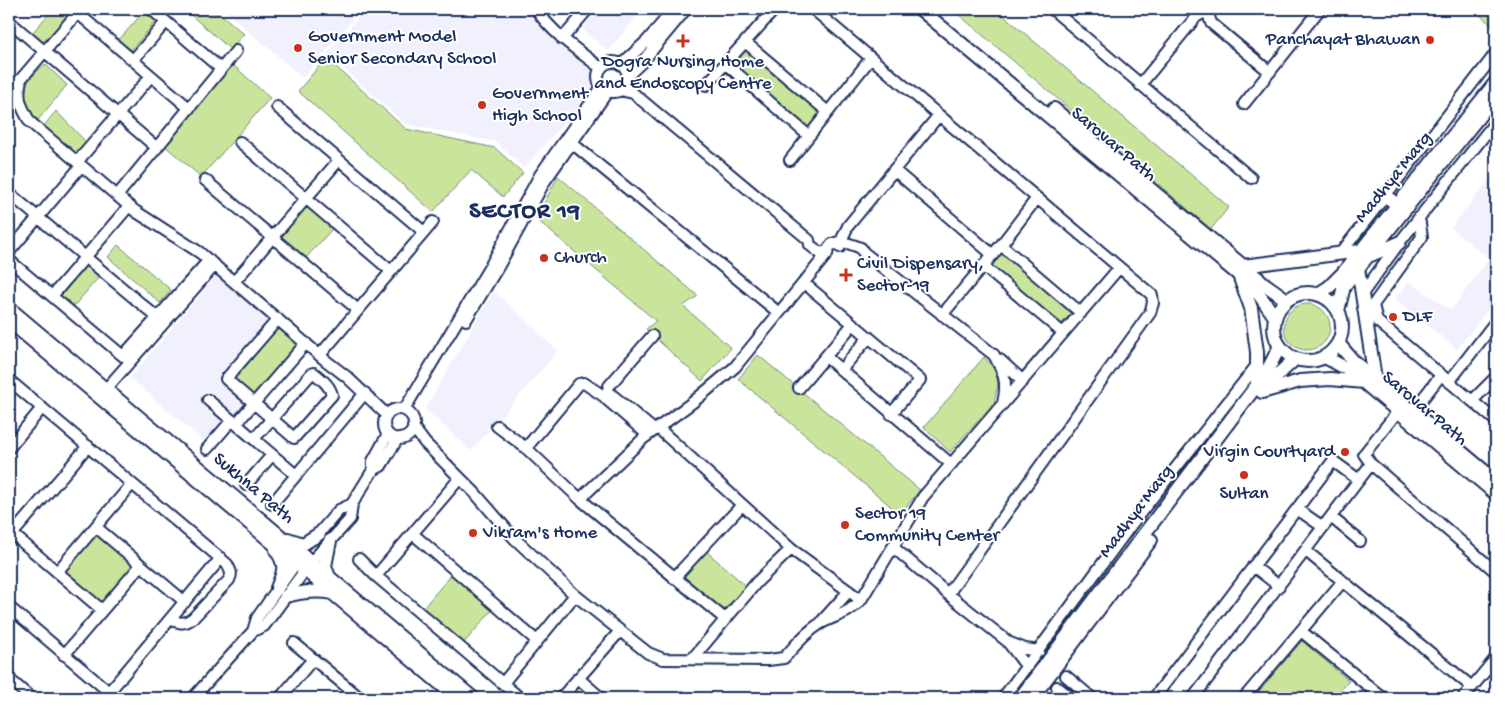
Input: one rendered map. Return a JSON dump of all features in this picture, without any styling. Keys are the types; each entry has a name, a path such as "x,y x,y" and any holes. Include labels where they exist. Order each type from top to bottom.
{"main road":[{"name":"Sarovar Path","path":"920,9 1241,270 1287,300"},
{"name":"Sarovar Path","path":"933,9 1241,270 1276,317"},
{"name":"Madhya Marg","path":"1338,311 1344,286 1358,268 1364,253 1397,205 1496,82"},
{"name":"Madhya Marg","path":"1318,294 1329,287 1364,253 1496,96"},
{"path":"1385,195 1397,205"},
{"path":"1358,268 1369,381 1310,380 1260,389 1251,308 1241,270 1340,254 1364,253 1399,243"},
{"path":"1297,294 1318,294 1333,304 1338,311 1342,328 1338,343 1325,357 1309,361 1295,359 1280,346 1274,333 1276,317 1287,300 1297,294"},
{"name":"Sukhna Path","path":"9,308 106,389 272,536"},
{"name":"Sukhna Path","path":"9,321 303,562 333,593 457,698"},
{"name":"Sarovar Path","path":"1338,343 1369,381 1496,494"},
{"name":"Madhya Marg","path":"1032,698 1260,389 1280,346"},
{"name":"Sarovar Path","path":"1325,357 1369,381 1413,411 1496,481"},
{"name":"Madhya Marg","path":"1020,698 1260,389 1295,359"},
{"path":"272,536 303,544 319,534"},
{"path":"272,536 283,562 282,592 322,591 333,593"},
{"path":"329,577 325,566 330,542"},
{"name":"Sukhna Path","path":"303,562 329,577 473,698"}],"street":[{"path":"151,9 222,69"},
{"path":"536,9 544,21 562,38 601,68"},
{"path":"562,38 588,9"},
{"path":"620,90 674,9"},
{"path":"621,65 651,44 686,9"},
{"path":"706,85 775,9"},
{"path":"813,9 1152,295 1153,303 1150,313 948,594"},
{"path":"1052,9 1251,178"},
{"path":"1140,84 1196,17 1207,9 1211,23 1270,72"},
{"path":"1244,104 1320,9"},
{"path":"9,92 77,10 189,108"},
{"path":"9,21 156,148"},
{"path":"133,60 166,22"},
{"path":"745,42 828,112"},
{"path":"117,196 236,51"},
{"path":"1340,254 1496,53"},
{"path":"790,160 871,58"},
{"path":"643,101 627,79 626,71 621,65 611,62 601,68 598,78 605,89 614,92 620,90 634,93 643,101 809,240 813,240 823,249 825,254"},
{"path":"726,64 808,136"},
{"path":"9,252 151,76"},
{"path":"21,79 19,91 20,105 30,122 129,206 200,252 347,377 387,414"},
{"path":"406,411 498,267 569,141 605,89"},
{"path":"276,106 424,232"},
{"path":"840,245 848,226 938,115"},
{"path":"1362,294 1419,217 1496,121"},
{"path":"569,141 779,314"},
{"path":"240,142 392,270"},
{"path":"234,282 340,160"},
{"path":"894,170 993,255"},
{"path":"205,180 358,310"},
{"path":"9,193 158,318"},
{"path":"942,315 993,255 1037,198"},
{"path":"52,296 129,206"},
{"path":"1419,217 1422,237 1373,305 1378,321 1496,421"},
{"path":"320,355 433,222"},
{"path":"580,499 653,431 694,402 736,367 833,244 861,248 863,252 942,315 994,354 1022,381"},
{"path":"1001,245 1081,313"},
{"path":"9,260 123,356 212,263"},
{"path":"106,389 212,263"},
{"path":"983,266 1063,333"},
{"path":"819,624 845,614 862,600 923,498 1119,268"},
{"path":"804,283 920,380 891,414"},
{"path":"254,440 272,419 311,374 314,373 331,390 332,395 294,438 272,419 254,404 226,379 278,319"},
{"path":"800,388 853,324"},
{"path":"1413,411 1495,327"},
{"path":"606,395 609,386 652,336"},
{"path":"841,370 869,338"},
{"path":"207,449 254,404 306,344"},
{"path":"994,354 1005,379 1006,390 1003,404"},
{"path":"826,357 951,464"},
{"path":"1003,698 1134,521 1257,365"},
{"path":"1472,401 1492,380 1496,379"},
{"path":"9,380 221,558 231,570 232,575 229,580 187,623 180,623 171,619"},
{"path":"526,448 580,384 584,384 606,395 610,394 742,505 791,549 862,600"},
{"path":"272,504 365,394"},
{"path":"208,400 296,475"},
{"path":"9,448 42,408"},
{"path":"425,443 398,436 384,426 387,414 397,409 406,411 412,416 413,427 425,443 460,478 514,538 575,595 648,653 663,659 768,660 784,658 849,591"},
{"path":"1395,415 1364,454 1371,464 1496,572"},
{"path":"498,426 526,448 580,499 725,619"},
{"path":"303,562 330,542 350,519 352,504 373,470 381,466 398,436 413,427"},
{"path":"88,446 10,535 102,610"},
{"path":"246,485 272,455"},
{"path":"1154,698 1333,461 1359,480"},
{"path":"1193,698 1371,464"},
{"path":"376,576 460,478"},
{"path":"57,572 132,484"},
{"path":"193,698 253,631 256,618 282,592 303,562 319,534 339,510 352,504"},
{"path":"674,578 742,505"},
{"path":"1297,509 1324,527"},
{"path":"1331,517 1360,540"},
{"path":"96,527 185,602"},
{"path":"413,534 538,641"},
{"path":"893,546 948,594 1007,641 1027,667"},
{"path":"692,659 757,582 791,549"},
{"path":"1306,550 1472,687"},
{"path":"9,607 64,654 107,695 221,558"},
{"path":"359,559 376,576 520,698"},
{"path":"64,654 141,564"},
{"path":"1253,566 1279,586"},
{"path":"1244,698 1343,581"},
{"path":"503,684 575,595"},
{"path":"561,698 620,631"},
{"path":"1301,631 1383,698"},
{"path":"1007,641 1025,649 1039,651"},
{"path":"294,643 360,698"},
{"path":"1463,698 1496,658"},
{"path":"280,698 313,659"},
{"path":"1066,676 1092,698"},
{"path":"578,678 601,698"},
{"path":"9,680 31,698"},
{"path":"1057,687 1071,698"}],"shaded area":[{"name":"Government Model Senior Secondary School","path":"223,9 341,9 353,19 303,78"},
{"name":"Government High School","path":"366,9 527,9 544,31 595,71 597,85 524,168 496,142 405,124 327,54"},
{"path":"599,9 644,9 608,51 582,29"},
{"path":"1496,171 1496,217 1490,225 1496,230 1496,300 1457,349 1394,299 1409,282 1451,310 1489,259 1451,228"},
{"path":"217,275 269,320 219,377 247,404 236,417 206,392 202,397 225,420 206,443 130,378"},
{"path":"494,291 558,351 471,451 425,409"}],"green space":[{"path":"53,9 63,9 69,14 43,44 31,34"},
{"path":"184,9 215,9 244,34 230,49"},
{"path":"952,9 996,9 1229,207 1211,229"},
{"path":"1473,9 1496,9 1496,29"},
{"path":"145,10 157,20 131,50 119,40"},
{"path":"747,47 823,112 808,130 732,65"},
{"path":"326,58 406,129 495,148 523,173 503,197 471,170 433,212 298,91"},
{"path":"45,64 67,85 38,120 26,104 24,90 29,80"},
{"path":"233,65 270,98 201,177 164,145"},
{"path":"56,111 87,143 75,157 42,128"},
{"path":"558,176 698,296 683,306 731,348 702,381 646,329 656,321 536,219"},
{"path":"306,205 333,228 304,260 277,237"},
{"path":"118,245 171,290 160,303 108,257"},
{"path":"1001,251 1073,311 1060,326 988,266"},
{"path":"86,266 99,277 73,307 60,297"},
{"path":"1307,304 1320,308 1326,314 1330,327 1326,340 1320,346 1307,350 1294,346 1288,340 1284,327 1288,314 1294,308"},
{"path":"278,324 301,344 254,398 231,379"},
{"path":"758,355 920,490 900,514 738,379"},
{"path":"984,357 995,370 998,384 994,403 950,452 924,427"},
{"path":"95,531 134,565 101,604 62,570"},
{"path":"706,551 747,587 724,614 682,578"},
{"path":"452,574 493,609 464,643 423,608"},
{"path":"1302,641 1349,681 1334,698 1253,698"},
{"path":"579,683 596,698 566,698"}],"place":[{"name":"Panchayat Bhawan","path":"1430,40"},
{"name":"Dogra Nursing Home and Endoscopy Centre","path":"683,41"},
{"name":"Government Model Senior Secondary School","path":"298,48"},
{"name":"Government High School","path":"482,105"},
{"name":"Church","path":"544,258"},
{"name":"Civil Dispensary, Sector-19","path":"846,275"},
{"name":"DLF","path":"1393,317"},
{"name":"Virgin Courtyard","path":"1345,452"},
{"name":"Sultan","path":"1244,475"},
{"name":"Sector 19 Community Center","path":"845,525"},
{"name":"Vikram's Home","path":"473,533"}],"district":[{"name":"SECTOR 19","path":"525,212"}]}
